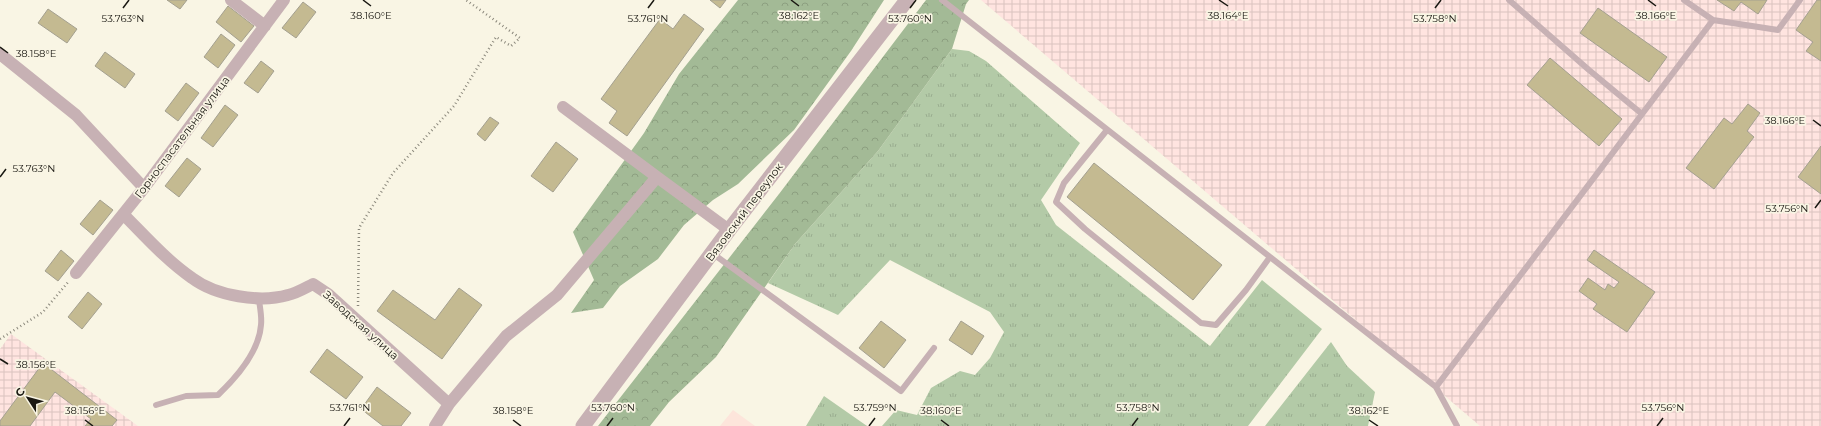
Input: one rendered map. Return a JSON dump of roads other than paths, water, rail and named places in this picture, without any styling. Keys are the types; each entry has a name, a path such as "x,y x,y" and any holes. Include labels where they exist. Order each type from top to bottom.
{"street":[{"path":"231,0 265,26"},
{"name":"Горноспасательная улица","path":"76,273 144,188 284,0"},
{"name":"Вязовский переулок","path":"583,426 729,230 908,0"},
{"path":"2,60 76,115 144,188"},
{"path":"562,107 729,230"},
{"path":"435,426 449,404 506,336 557,295 657,177"},
{"name":"Заводская улица","path":"123,214 169,260 194,280 226,294 259,300 289,295 313,284 328,294 449,404"}],"lane":[{"path":"942,0 1436,387 1457,426"},
{"path":"1509,0 1642,114"},
{"path":"1684,0 1713,20 1778,30 1800,0"},
{"path":"1436,387 1713,20"},
{"path":"1107,130 1064,183 1056,202 1085,229 1201,323 1216,326 1246,290 1270,257"},
{"path":"712,253 901,391 934,348"},
{"path":"156,405 186,396 218,395 237,376 255,346 262,325 259,300"}]}
